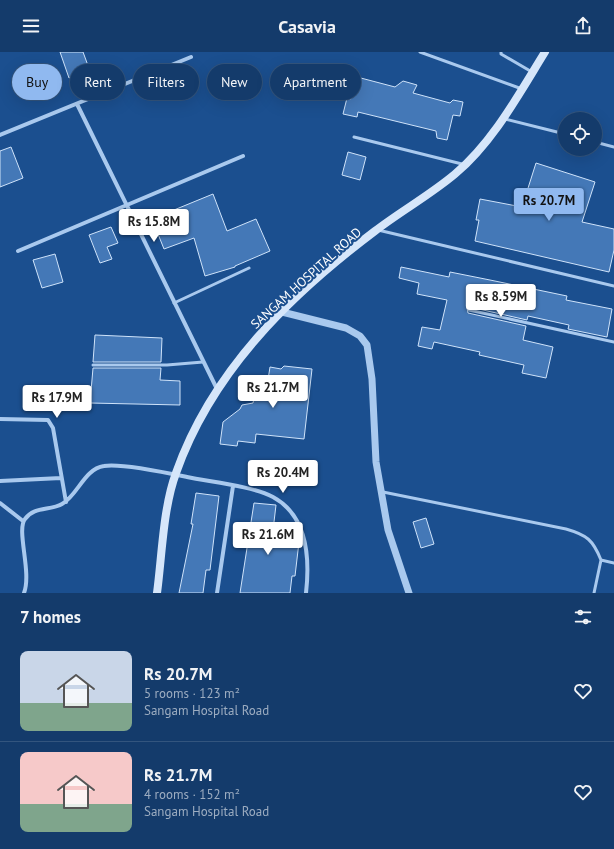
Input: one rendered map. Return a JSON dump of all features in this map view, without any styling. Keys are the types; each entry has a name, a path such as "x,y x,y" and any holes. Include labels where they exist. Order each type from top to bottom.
{"main road":[{"name":"SANGAM HOSPITAL ROAD","path":"157,593 166,520 175,475 193,431 217,389 245,350 282,312 338,261 376,230 455,174 476,153 522,90 545,52"}],"street":[{"path":"0,135 191,57"},
{"path":"77,104 217,389"},
{"path":"18,251 243,156"},
{"path":"282,312 346,328 360,336 367,345 372,379 376,462 381,492 395,555 409,593"},
{"path":"0,419 48,420 53,428 66,502"},
{"path":"24,593 27,574 22,534 23,521 29,513 57,507 66,502 91,472 103,466 121,466 233,486 272,496 286,506 297,520 306,539 308,563 306,593"},
{"path":"0,482 61,478"},
{"path":"218,593 233,486"},
{"path":"0,502 23,521"}],"lane":[{"path":"420,52 522,90"},
{"path":"501,52 501,54 532,72"},
{"path":"502,118 558,132"},
{"path":"354,137 464,165"},
{"path":"602,144 614,147"},
{"path":"376,230 614,286"},
{"path":"174,303 249,268"},
{"path":"469,310 614,342"},
{"path":"94,365 167,365 203,362"},
{"path":"381,492 566,529 589,539 596,547 601,560 594,593"},
{"path":"601,560 614,563"}],"building":[{"path":"60,52 83,52 87,64 70,64 69,78"},
{"path":"361,78 395,87 403,81 417,85 413,93 450,103 453,100 463,102 460,116 453,115 447,140 437,138 436,131 358,112 357,117 343,114 346,100 361,100"},
{"path":"11,147 23,178 0,187 0,151"},
{"path":"348,152 366,157 360,180 342,175"},
{"path":"536,163 595,182 582,222 614,229 614,250 609,272 475,241 479,220 476,220 480,199 522,207"},
{"path":"213,194 227,231 256,219 270,251 235,267 205,276 194,238 164,249 152,219"},
{"path":"111,227 118,243 107,247 112,259 100,263 89,235"},
{"path":"55,254 63,282 42,288 33,260"},
{"path":"401,267 449,277 450,272 567,296 566,300 612,309 607,337 568,329 569,325 528,316 527,320 470,307 467,308 468,313 526,326 523,340 553,347 546,378 522,373 524,365 479,355 480,352 434,342 432,349 418,346 422,327 440,330 447,300 417,294 419,283 399,278"},
{"path":"95,335 162,338 161,362 93,362"},
{"path":"284,366 312,369 304,439 256,434 255,443 238,441 237,446 220,444 223,422 240,409 242,405 253,403 257,384 267,386 270,367 281,369"},
{"path":"93,368 161,368 160,380 180,381 180,405 90,403"},
{"path":"196,493 219,496 210,570 206,570 203,593 179,593 193,524 191,524"},
{"path":"254,503 276,505 272,539 299,542 295,576 292,576 290,593 240,593"},
{"path":"426,518 434,544 421,548 413,522"}]}
